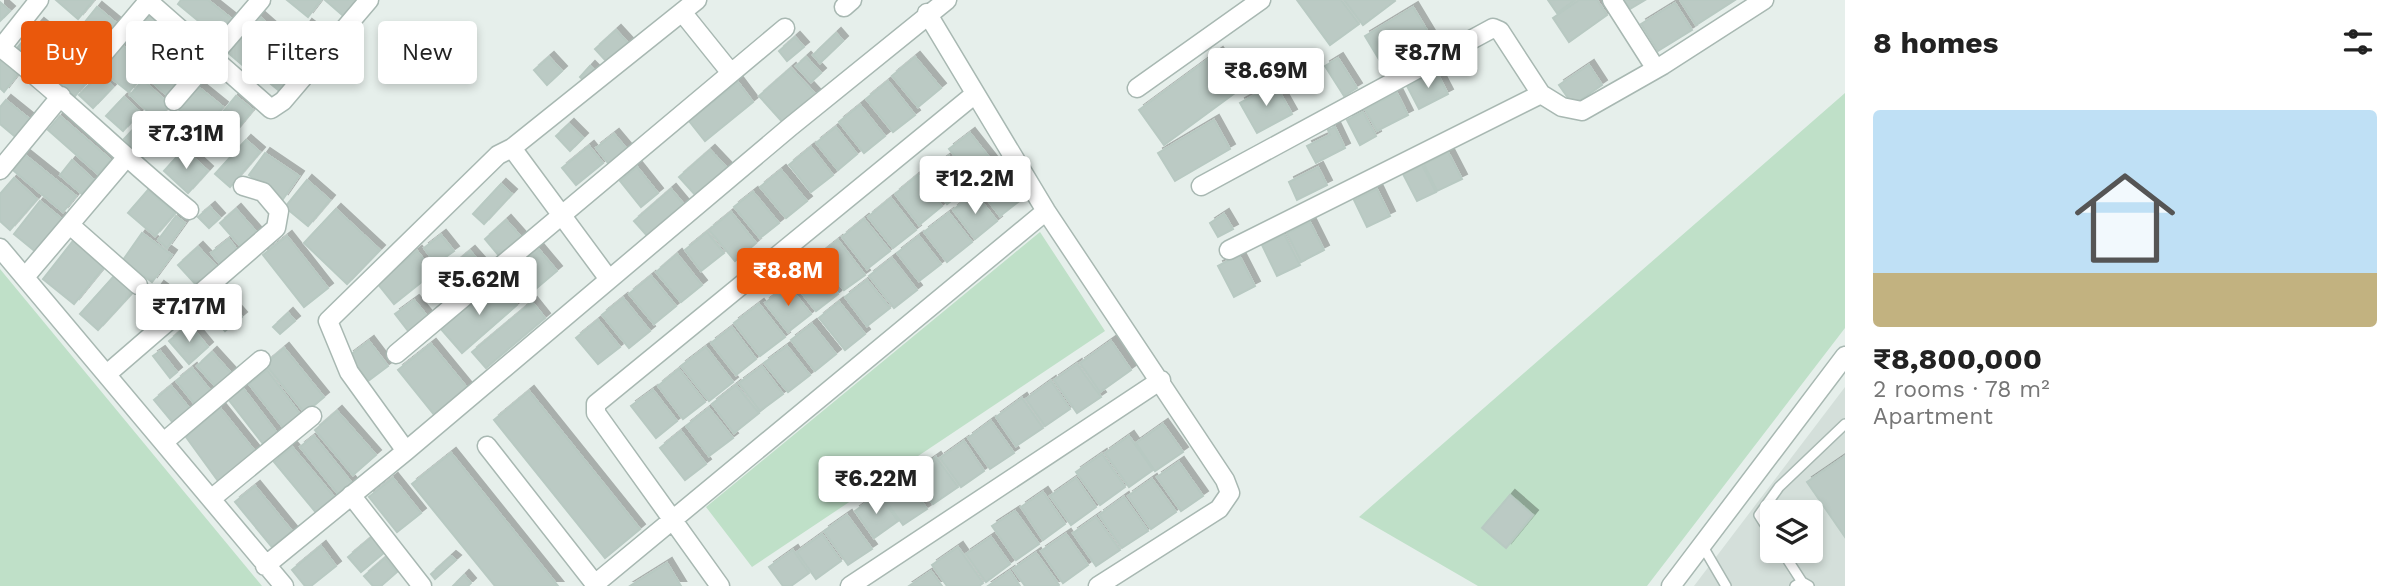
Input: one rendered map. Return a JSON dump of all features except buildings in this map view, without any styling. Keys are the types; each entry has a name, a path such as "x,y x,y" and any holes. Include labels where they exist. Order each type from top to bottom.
{"street":[{"path":"39,0 1,47 61,96 126,158 189,210"},
{"path":"112,43 148,0 172,21"},
{"path":"228,38 261,0"},
{"path":"228,71 271,108 283,102 369,0"},
{"path":"406,451 349,372 328,321 498,155 512,148 697,0"},
{"path":"265,566 406,451 608,278 927,13 947,0"},
{"path":"1137,88 1261,0"},
{"path":"1612,0 1656,69"},
{"path":"1200,186 1493,27 1500,31 1541,94 1562,107 1582,111 1656,69 1764,0"},
{"path":"682,12 731,73"},
{"path":"927,13 1046,211 1161,380 1225,480 1230,493 1219,509 1098,586"},
{"path":"396,354 785,29"},
{"path":"174,101 189,84"},
{"path":"720,586 596,413 596,404 975,94"},
{"path":"1229,250 1541,94"},
{"path":"4,158 61,96"},
{"path":"512,148 608,278"},
{"path":"25,277 126,158"},
{"path":"107,374 276,228 279,211 263,192 243,186"},
{"path":"487,446 594,585 1046,211"},
{"path":"70,225 138,285"},
{"path":"0,248 284,586"},
{"path":"1671,586 1845,356"},
{"path":"164,442 261,360"},
{"path":"850,586 1161,380"},
{"path":"211,499 312,416"},
{"path":"351,495 422,586"}],"lane":[{"path":"1770,500 1779,487 1845,424"},
{"path":"1702,545 1726,586"},
{"path":"1789,563 1802,585"}],"shaded area":[{"path":"1845,387 1845,586 1694,586"}],"green space":[{"path":"1845,93 1845,328 1647,586 1478,586 1359,517"},
{"path":"1040,232 1105,331 752,567 706,507"},
{"path":"0,269 262,586 0,586"}]}
